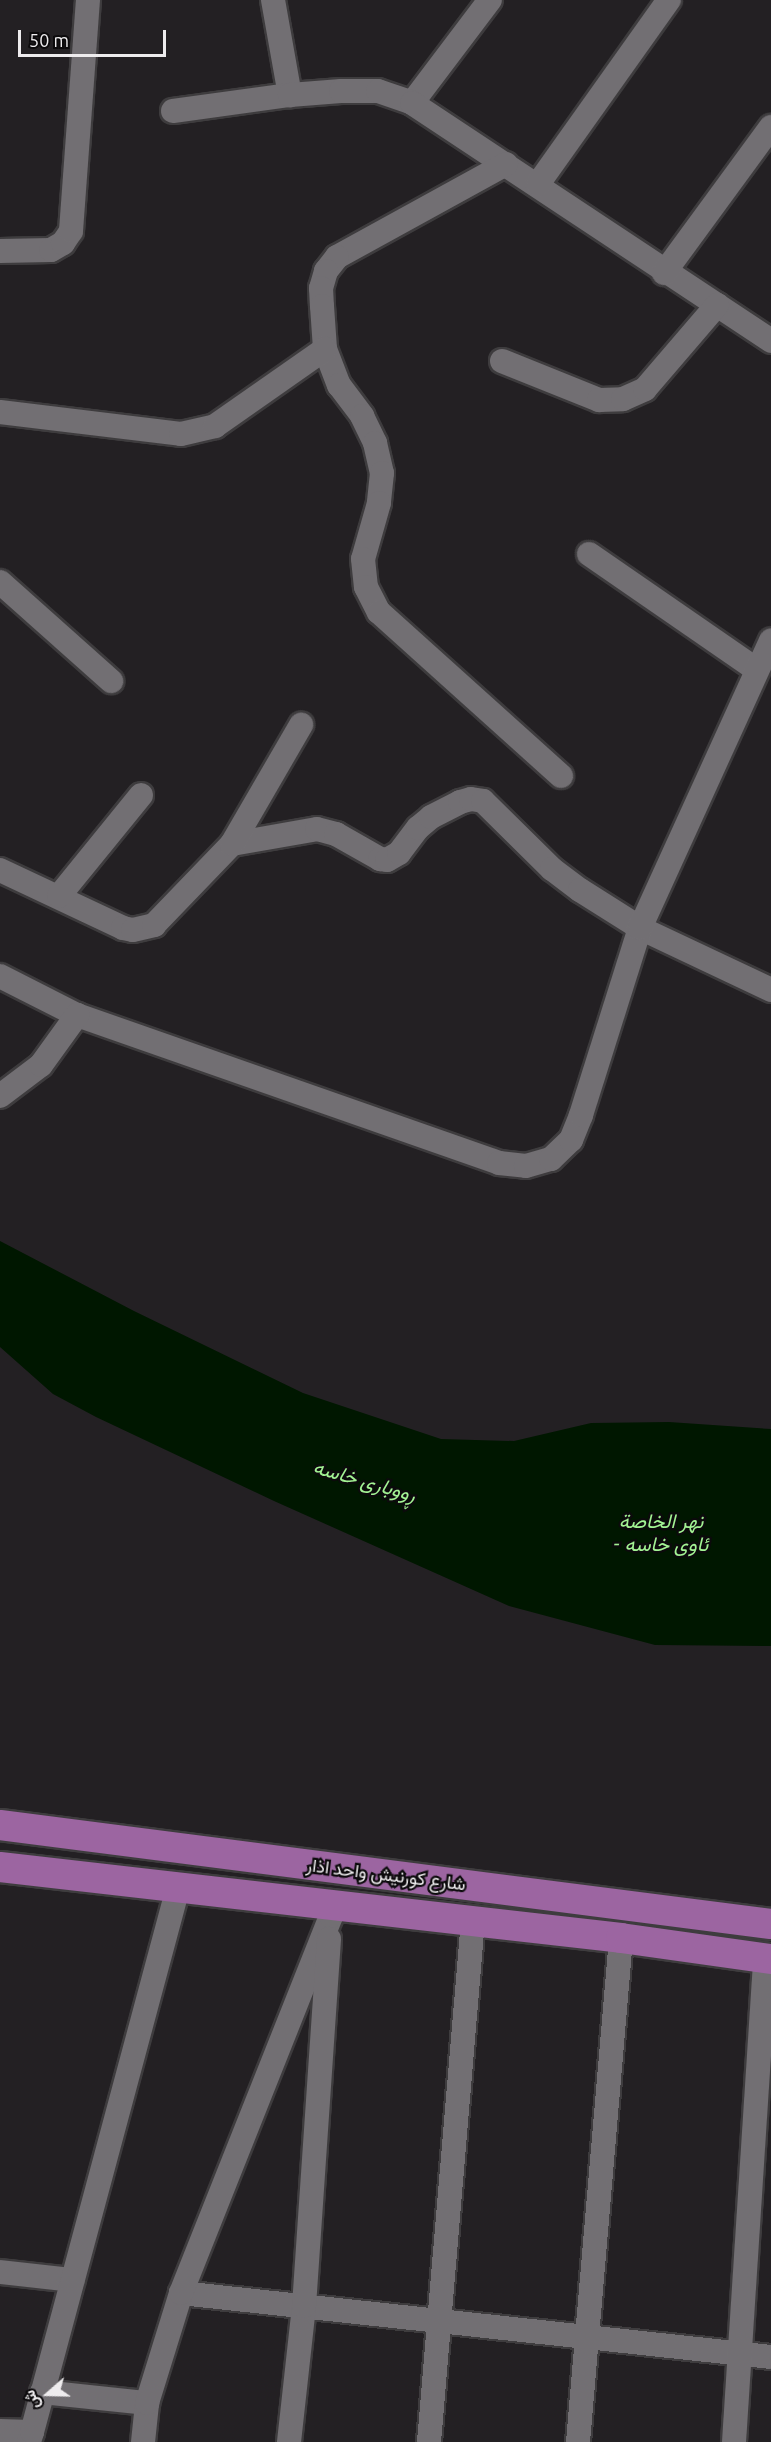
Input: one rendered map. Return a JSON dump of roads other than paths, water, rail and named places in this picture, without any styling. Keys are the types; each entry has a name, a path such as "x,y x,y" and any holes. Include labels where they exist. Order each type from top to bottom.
{"main road":[{"name":"شارع كورنيش واحد اذار","path":"0,1825 771,1924"},
{"path":"40,1870 45,1830"},
{"name":"شارع كورنيش واحد اذار","path":"0,1867 178,1888 331,1911 473,1920 768,1958"}],"street":[{"path":"0,251 51,250 63,243 71,231 88,0"},
{"path":"273,0 290,94"},
{"path":"276,25 293,0"},
{"path":"412,104 490,0"},
{"path":"538,184 669,0"},
{"path":"173,111 290,94 378,91 412,104 538,184 664,273 771,341"},
{"path":"664,273 768,136"},
{"path":"506,164 337,257 326,271 321,288 326,350 339,385 362,416 375,443 380,463 379,503 363,559 366,587 379,612 561,776"},
{"path":"502,361 599,400 623,399 645,389 717,305"},
{"path":"0,412 181,434 215,426 326,350"},
{"path":"589,554 756,669"},
{"path":"0,582 111,681"},
{"path":"0,975 77,1015 499,1163 526,1167 551,1159 571,1140 640,928 771,640"},
{"path":"0,870 123,928 144,930 162,918 232,844 302,725"},
{"path":"59,896 141,795"},
{"path":"232,844 317,830 336,834 380,859 387,860 399,853 418,828 431,817 448,807 471,799 483,801 561,876 640,928 771,990"},
{"path":"0,1096 41,1065 77,1015"},
{"path":"0,2432 31,2437 178,1888"},
{"path":"143,2442 147,2403 181,2293 331,1911"},
{"path":"289,2442 304,2306 331,1911"},
{"path":"429,2442 437,2321 473,1920"},
{"path":"578,2442 621,1938"},
{"path":"734,2442 768,1958"},
{"path":"0,2272 73,2280"},
{"path":"181,2293 771,2357"},
{"path":"42,2392 147,2403"}],"water":[{"name":"نهر الخاصة - ئاوی خاسە","path":"0,1241 134,1311 303,1393 441,1439 514,1441 591,1423 669,1422 771,1429 771,1646 655,1645 509,1606 274,1501 96,1417 53,1394 0,1347"}],"water label":[{"name":"ڕووباری خاسە","path":"365,1480"}]}
